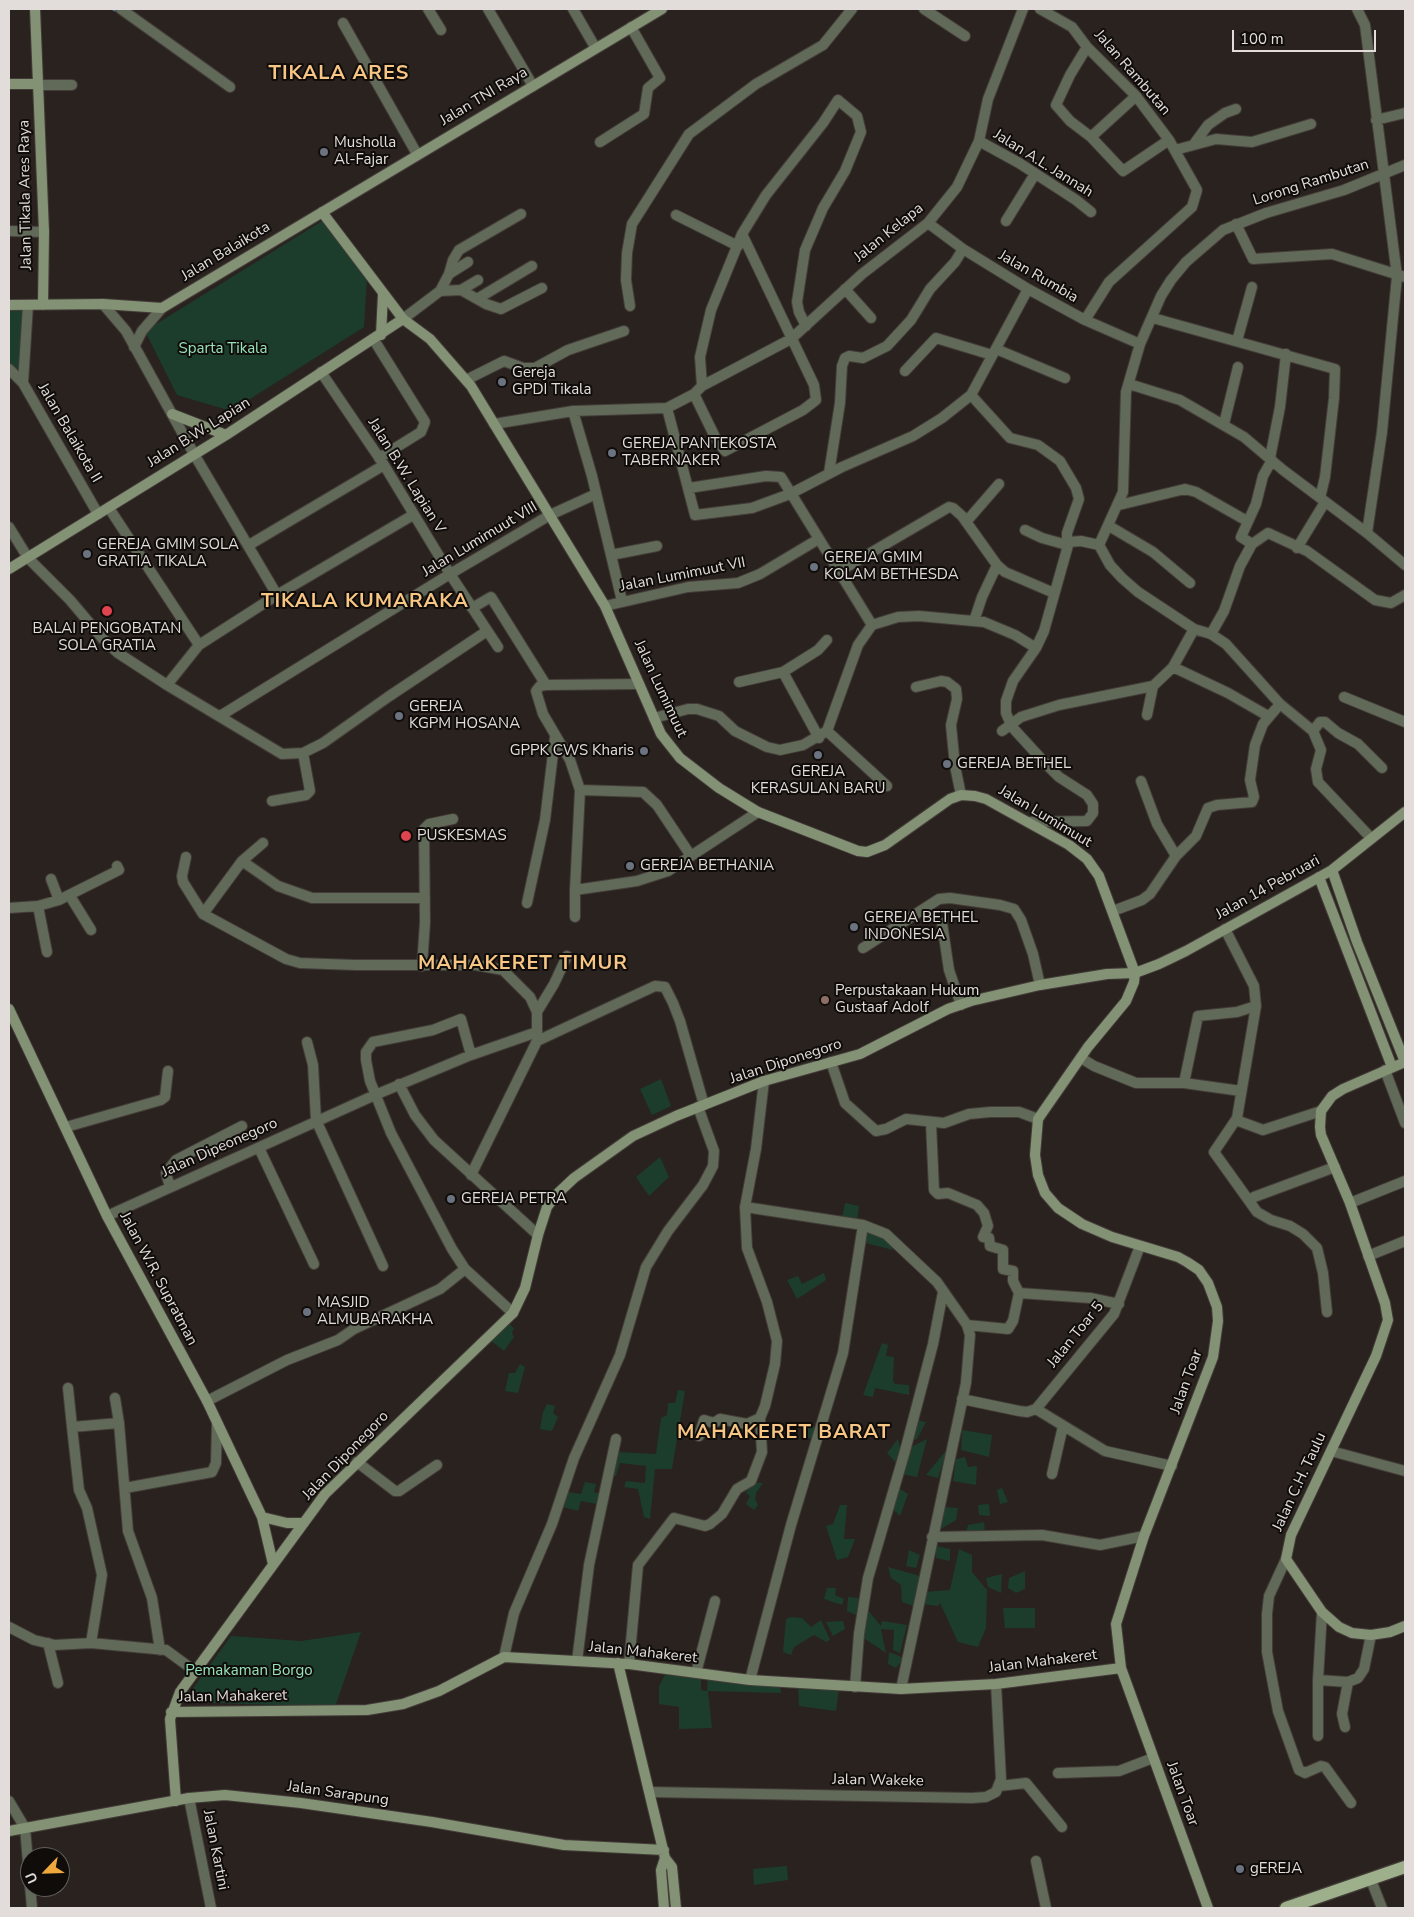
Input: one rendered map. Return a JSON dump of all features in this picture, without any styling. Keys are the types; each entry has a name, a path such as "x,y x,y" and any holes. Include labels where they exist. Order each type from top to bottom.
{"main road":[{"path":"1286,1908 1405,1867"}],"street":[{"name":"Jalan Tikala Ares Raya","path":"35,9 44,232 43,305"},
{"path":"121,9 230,87"},
{"path":"428,9 441,30"},
{"path":"488,9 533,86"},
{"path":"573,9 595,47"},
{"name":"Jalan TNI Raya","path":"322,212 595,47 662,9"},
{"path":"630,306 626,280 627,253 632,224 689,134 756,84 823,45 852,9"},
{"path":"924,9 964,36"},
{"name":"Jalan Kelapa","path":"667,408 694,394 702,386 791,340 845,290 928,223 957,187 979,141 988,99 1023,9"},
{"name":"Jalan Rambutan","path":"1040,9 1072,27 1087,47 1136,96 1169,140 1195,183 1197,197 1192,206 1110,282 1085,320"},
{"name":"Lorong Rambutan","path":"1099,546 1119,505 1123,492 1125,456 1123,414 1128,384 1140,344 1161,296 1181,268 1223,230 1236,224 1384,175 1365,25 1357,9"},
{"path":"343,23 417,154"},
{"path":"600,142 644,114 648,88 660,78 631,27"},
{"path":"1087,47 1070,75 1056,105 1070,121 1091,137 1123,170 1169,140"},
{"path":"9,84 72,85"},
{"path":"1091,137 1136,96"},
{"path":"702,386 699,368 703,340 711,310 742,234 766,195 823,123 838,100 851,110 860,124 859,139 845,172 823,208 811,233 798,283 798,308 806,326"},
{"path":"1194,144 1208,125 1225,113 1236,109"},
{"path":"1376,120 1405,113"},
{"path":"1175,150 1216,139 1252,142 1311,124"},
{"name":"Jalan A.L. Jannah","path":"979,141 1035,174 1076,200 1091,212"},
{"path":"1367,533 1401,276 1384,175 1405,165"},
{"path":"1006,221 1035,174"},
{"path":"322,212 403,319 440,291 459,250 521,214"},
{"name":"Jalan Balaikota","path":"162,308 322,212"},
{"path":"676,215 738,246"},
{"name":"Jalan Rumbia","path":"928,223 963,249 1028,289 1085,320 1140,344"},
{"path":"1236,224 1254,259 1332,254 1401,276"},
{"path":"9,231 44,232"},
{"path":"694,394 720,447 725,451 803,410 816,400 816,393 768,285 742,234"},
{"path":"829,473 840,403 842,366 845,358 849,356 863,358 887,346 910,320 927,293 955,262 963,249"},
{"path":"449,274 468,262"},
{"path":"477,299 532,266"},
{"path":"440,291 461,290 478,280"},
{"path":"1237,341 1252,287"},
{"path":"461,290 501,309 542,288"},
{"path":"494,424 572,411 667,408 696,515 744,511 790,494 829,473 928,428 971,395 1028,289"},
{"path":"845,290 870,318"},
{"path":"249,545 381,462 424,430 425,422 377,337 383,294"},
{"path":"103,304 121,323 194,454 278,595"},
{"path":"9,305 103,304 162,308"},
{"name":"Jalan Balaikota II","path":"28,305 23,383 98,514"},
{"path":"134,347 142,331 162,308"},
{"path":"1153,318 1334,369 1335,383 1322,500 1297,548"},
{"name":"Jalan B.W. Lapian","path":"9,569 226,435 403,319"},
{"name":"Jalan Lumimuut","path":"403,319 430,339 466,380 494,424 605,606 661,734 680,758 719,788 758,812 845,847 867,852 884,845 930,812 961,795 986,799 1068,845 1087,858 1099,876 1134,973"},
{"path":"466,380 504,361 523,368 535,368 568,350 624,331"},
{"path":"905,371 936,338 994,352 1066,378"},
{"path":"1252,544 1241,537 1256,504 1263,476 1271,459 1280,407 1286,354"},
{"path":"1224,424 1238,366"},
{"path":"9,369 23,383"},
{"name":"Jalan B.W. Lapian V","path":"321,372 381,462 450,574 498,647"},
{"path":"1128,384 1180,400 1244,437 1405,565"},
{"path":"971,395 1004,434 1014,440 1038,445 1060,461 1079,499 1067,533 1068,544 1044,631 1036,648 1013,681 1008,694 1006,727 1059,777 1084,792 1093,804 1093,813 1087,821 1028,822"},
{"path":"572,411 596,494 622,601"},
{"path":"172,414 226,435"},
{"path":"689,488 775,475 785,482 817,540 872,625"},
{"path":"966,522 999,484"},
{"path":"1119,505 1185,488 1196,492 1247,521"},
{"name":"Jalan Lumimuut VIII","path":"220,716 450,574 550,515 596,494"},
{"path":"109,508 199,645"},
{"path":"838,572 944,508 954,508 997,565 1005,572 1054,593"},
{"path":"167,686 199,645 278,595 413,515"},
{"path":"1109,526 1153,552 1190,583"},
{"path":"9,527 28,558 70,600 102,639 118,653 167,686 282,754 303,754 336,735 388,696 487,631"},
{"path":"1025,530 1042,538 1068,544 1081,541 1099,546 1110,565 1138,592 1194,629 1211,634 1226,644 1280,704 1313,731 1321,750 1316,768 1318,782 1372,838"},
{"path":"1211,634 1224,611 1240,566 1252,544 1268,533 1316,558 1375,600 1391,603 1405,594"},
{"name":"Jalan Lumimuut VII","path":"605,606 688,587 738,583 760,574 817,540"},
{"path":"611,555 657,546"},
{"path":"974,621 982,597 997,565"},
{"path":"472,608 492,597 546,685"},
{"path":"654,718 688,709 705,710 720,716 735,731 756,742 780,750 803,745 819,738 827,731 858,645 872,625 898,617 919,616 974,621 994,625 1036,648"},
{"path":"1006,727 1021,717 1059,705 1153,686 1173,667 1194,629"},
{"path":"739,682 758,680 783,672 818,650 827,640"},
{"path":"1173,667 1228,693 1268,716"},
{"path":"783,672 819,738"},
{"path":"916,687 940,681 947,682 956,689 957,699 951,725 953,757 961,795"},
{"path":"575,917 580,790 570,760 555,737 536,695 538,687 546,685 639,684"},
{"path":"1147,715 1153,686"},
{"path":"1344,697 1405,722"},
{"path":"1113,911 1142,900 1150,894 1176,856 1196,836 1208,808 1217,805 1252,802 1254,797 1250,780 1253,752 1258,735 1268,716 1280,704"},
{"path":"1313,731 1320,722 1325,722 1338,733 1358,744 1382,768"},
{"path":"827,731 887,786"},
{"path":"527,903 545,820 555,737"},
{"path":"272,801 306,795 310,791 303,754"},
{"path":"1141,781 1157,824 1176,856"},
{"path":"580,790 643,792 657,806 691,856"},
{"path":"575,890 647,879 668,871 758,812"},
{"name":"Jalan 14 Pebruari","path":"1134,973 1186,951 1319,878 1332,870 1405,812"},
{"path":"422,966 425,898 424,829 429,824 453,819"},
{"path":"203,914 242,861 263,843"},
{"path":"186,857 182,876 183,882 203,914 286,959 300,963 422,966 476,965 503,970 530,998 537,1012 537,1036 471,1175"},
{"path":"242,861 278,886 312,898 425,898"},
{"path":"9,908 38,906 70,896 119,870 117,866"},
{"path":"1236,1120 1263,1130 1321,1111 1332,1096 1343,1089 1405,1062 1357,942 1332,870"},
{"path":"51,878 59,900"},
{"path":"1319,878 1371,1013 1405,1123"},
{"path":"70,896 91,930"},
{"path":"863,948 939,899 950,898 1000,905 1014,909 1021,920 1033,954 1040,985"},
{"path":"38,906 47,952"},
{"path":"942,923 949,970 961,1004"},
{"path":"1225,929 1254,986 1256,1006 1236,1120 1216,1147 1215,1155 1257,1212 1304,1234 1316,1248 1320,1256 1327,1312"},
{"path":"1345,947 1357,942"},
{"path":"537,1012 554,984 567,956"},
{"path":"831,1062 845,1103 876,1131 886,1129 906,1119 913,1118 931,1123 950,1122 969,1114 1004,1111 1019,1112 1038,1119 1081,1058 1126,1001 1134,982 1134,973"},
{"name":"Jalan Diponegoro","path":"171,1712 180,1692 325,1494 513,1313 527,1281 547,1207 556,1195 588,1167 633,1136 701,1106 764,1081 831,1062 877,1046 961,1004 1040,985 1107,974 1134,973"},
{"name":"Jalan Dipeonegoro","path":"107,1216 259,1148 316,1120 400,1084 471,1055 537,1036 651,988 663,986 680,1021 701,1106"},
{"path":"1184,1083 1198,1016 1237,1012 1256,1006"},
{"path":"1371,1013 1383,1008"},
{"name":"Jalan W.R. Supratman","path":"9,1010 107,1216 207,1401 262,1517 273,1564"},
{"path":"471,1055 461,1019 432,1030 373,1042 366,1052 366,1060 375,1095 391,1133 452,1249 465,1269 513,1313"},
{"path":"306,1042 312,1065 316,1120 383,1266"},
{"path":"1081,1058 1094,1066 1136,1083 1184,1083 1241,1091"},
{"path":"66,1127 161,1100 165,1097 168,1071"},
{"path":"628,1664 638,1565 674,1518 705,1526 722,1514 737,1489 752,1481 762,1452 760,1418 765,1406 777,1340 767,1302 749,1254 744,1222 745,1206 756,1149 764,1081"},
{"path":"400,1084 415,1115 434,1140 538,1235"},
{"path":"504,1657 514,1613 552,1524 574,1458 620,1355 646,1267 668,1231 703,1185 714,1166 714,1151 701,1106"},
{"name":"Jalan C.H. Taulu","path":"1286,1559 1291,1535 1383,1340 1388,1320 1385,1303 1350,1203 1334,1167 1320,1127 1321,1111"},
{"name":"Jalan Toar","path":"1038,1119 1035,1155 1038,1174 1045,1193 1058,1208 1082,1224 1140,1246 1178,1257 1199,1270 1208,1283 1217,1307 1218,1321 1213,1357 1144,1536 1116,1624 1121,1668 1208,1908"},
{"path":"931,1123 934,1190 938,1194 948,1193 977,1205 984,1213 988,1226 983,1237 989,1238 990,1246 1003,1250 1003,1269 1013,1271 1013,1281 1020,1293 1013,1321 1008,1329 967,1325"},
{"path":"170,1187 166,1173 176,1160 242,1126"},
{"path":"259,1148 314,1264"},
{"path":"1254,1197 1334,1167"},
{"path":"1350,1203 1405,1181"},
{"path":"745,1206 863,1225 886,1234 937,1282 967,1325 971,1342 962,1399 901,1688"},
{"path":"750,1680 791,1525 843,1353 863,1225"},
{"path":"1368,1256 1405,1241"},
{"name":"Jalan Toar 5","path":"1036,1409 1096,1337 1118,1304 1140,1246"},
{"path":"207,1401 287,1360 338,1340 354,1329 440,1289 465,1269"},
{"path":"855,1687 859,1634 868,1578 933,1344 943,1292"},
{"path":"1020,1293 1090,1298 1118,1304"},
{"path":"68,1388 79,1490 87,1508 102,1575 91,1644"},
{"path":"114,1398 119,1423 128,1531 152,1598 160,1650"},
{"path":"962,1399 1019,1411 1027,1412 1036,1409 1105,1451 1172,1466"},
{"path":"699,1436 704,1420 714,1423 720,1420 748,1424 760,1418"},
{"path":"72,1427 119,1423"},
{"path":"125,1488 212,1472 216,1463 217,1423"},
{"path":"1052,1474 1063,1426"},
{"path":"577,1661 589,1566 616,1439"},
{"path":"1331,1451 1405,1471"},
{"path":"357,1462 395,1491 399,1491 437,1465"},
{"path":"262,1517 287,1523 304,1523"},
{"path":"932,1537 1042,1535 1100,1545 1144,1536"},
{"path":"1286,1559 1322,1612 1331,1622 1345,1630 1371,1635 1390,1632 1405,1626"},
{"path":"1286,1559 1269,1596 1267,1614 1267,1652 1278,1711 1300,1770 1305,1773 1321,1766 1325,1767 1350,1803"},
{"path":"696,1674 715,1601"},
{"path":"1318,1736 1318,1680 1322,1612"},
{"path":"9,1628 55,1645 91,1644 160,1650 177,1656 196,1672"},
{"path":"1318,1680 1348,1682 1358,1678 1362,1673 1371,1635"},
{"path":"48,1643 58,1682"},
{"name":"Jalan Mahakeret","path":"171,1712 367,1710 403,1704 438,1691 504,1657 618,1663 750,1680 901,1688 996,1684 1121,1668"},
{"path":"618,1663 665,1854 672,1868 676,1908"},
{"path":"1345,1727 1342,1714 1348,1682"},
{"path":"996,1684 1001,1779 999,1786 1026,1783 1062,1827"},
{"path":"171,1712 172,1769 176,1801"},
{"path":"1058,1773 1119,1771 1153,1758"},
{"name":"Jalan Wakeke","path":"650,1792 972,1798 996,1792 999,1786"},
{"name":"Jalan Sarapung","path":"9,1831 189,1798 226,1796 301,1803 461,1826 564,1845 665,1854"},
{"name":"Jalan Kartini","path":"189,1798 211,1908"},
{"path":"9,1801 25,1828 32,1908"},
{"path":"664,1908 661,1870 665,1854"},
{"path":"1036,1861 1046,1908"},
{"path":"1371,1880 1382,1908"}],"green space":[{"name":"Sparta Tikala","path":"322,221 367,276 364,327 231,411 177,395 145,331"},
{"path":"27,306 21,380 9,365 9,308"},
{"path":"661,1079 671,1106 652,1115 640,1089"},
{"path":"660,1157 669,1177 649,1196 636,1177"},
{"path":"845,1203 859,1206 857,1221 842,1218"},
{"path":"866,1229 887,1237 893,1250 866,1243"},
{"path":"824,1273 826,1280 797,1299 787,1280 798,1276 802,1284"},
{"path":"507,1322 514,1328 512,1333 514,1337 504,1351 490,1340"},
{"path":"882,1343 888,1345 886,1356 894,1357 893,1381 895,1384 909,1385 909,1395 875,1388 873,1397 863,1395"},
{"path":"520,1364 525,1367 518,1393 505,1391 509,1373 515,1373"},
{"path":"678,1390 685,1391 672,1469 655,1469 650,1519 644,1517 638,1489 624,1487 626,1481 645,1483 646,1466 620,1463 616,1476 609,1475 616,1452 656,1454 661,1418 667,1415 668,1403 675,1403"},
{"path":"547,1404 555,1406 553,1413 558,1417 552,1431 540,1429 543,1412"},
{"path":"916,1420 926,1422 917,1439 910,1441"},
{"path":"803,1425 818,1427 813,1439 802,1436"},
{"path":"962,1430 992,1435 989,1457 961,1450"},
{"path":"898,1439 901,1452 895,1462 887,1453"},
{"path":"927,1439 917,1477 901,1474 911,1447"},
{"path":"948,1448 938,1478 926,1475"},
{"path":"965,1457 968,1467 977,1466 976,1485 953,1481 956,1459"},
{"path":"585,1482 596,1484 594,1492 601,1494 597,1504 581,1501 578,1511 563,1507 568,1492 581,1494"},
{"path":"751,1482 763,1483 756,1493 755,1499 758,1505 754,1510 746,1504 750,1496 746,1493"},
{"path":"897,1487 908,1494 900,1516 892,1508"},
{"path":"1002,1488 1008,1502 1000,1504 997,1490"},
{"path":"989,1504 990,1516 979,1515 978,1505"},
{"path":"840,1505 847,1505 844,1539 855,1539 848,1557 837,1560 826,1526 833,1524"},
{"path":"944,1507 958,1508 956,1520 936,1532"},
{"path":"984,1522 985,1532 966,1533 968,1525"},
{"path":"936,1546 950,1549 950,1561 936,1558"},
{"path":"959,1549 972,1555 972,1572 987,1590 986,1628 978,1647 958,1642 940,1603 938,1606 922,1604 924,1592 950,1590"},
{"path":"909,1550 920,1555 916,1568 906,1566"},
{"path":"888,1567 920,1576 913,1606 902,1602 901,1585 891,1578"},
{"path":"1025,1571 1025,1589 1016,1593 1008,1588 1009,1578"},
{"path":"1002,1574 1001,1593 988,1587 986,1578"},
{"path":"827,1588 836,1588 835,1595 844,1599 842,1605 824,1599"},
{"path":"848,1597 859,1598 856,1615 847,1611"},
{"path":"866,1608 881,1626 882,1621 907,1625 900,1653 893,1650 894,1630 881,1629 886,1653 862,1637"},
{"path":"1003,1608 1035,1608 1035,1628 1005,1628"},
{"path":"790,1617 802,1618 811,1627 821,1620 830,1640 826,1642 814,1635 794,1647 791,1655 783,1652 786,1619"},
{"path":"843,1621 845,1629 833,1636 826,1622"},
{"name":"Pemakaman Borgo","path":"361,1632 335,1707 183,1702 231,1636 301,1641"},
{"path":"889,1652 904,1658 896,1668 888,1664"},
{"path":"667,1671 701,1676 701,1690 707,1691 708,1675 779,1679 781,1693 708,1691 712,1728 679,1729 679,1707 659,1704 659,1686"},
{"path":"798,1687 839,1689 836,1711 799,1706"},
{"path":"787,1866 788,1880 754,1885 753,1869"}],"waterway":[{"path":"113,9 119,12"}],"place":[{"name":"Musholla Al-Fajar","path":"324,152"},
{"name":"Gereja GPDI Tikala","path":"502,382"},
{"name":"GEREJA PANTEKOSTA TABERNAKER","path":"612,453"},
{"name":"GEREJA GMIM SOLA GRATIA TIKALA","path":"87,554"},
{"name":"GEREJA GMIM KOLAM BETHESDA","path":"814,567"},
{"name":"BALAI PENGOBATAN SOLA GRATIA","path":"107,611"},
{"name":"GEREJA KGPM HOSANA","path":"399,716"},
{"name":"GPPK CWS Kharis","path":"644,751"},
{"name":"GEREJA KERASULAN BARU","path":"818,755"},
{"name":"GEREJA BETHEL","path":"947,764"},
{"name":"PUSKESMAS","path":"406,836"},
{"name":"GEREJA BETHANIA","path":"630,866"},
{"name":"GEREJA BETHEL INDONESIA","path":"854,927"},
{"name":"Perpustakaan Hukum Gustaaf Adolf","path":"825,1000"},
{"name":"GEREJA PETRA","path":"451,1199"},
{"name":"MASJID ALMUBARAKHA","path":"307,1312"},
{"name":"gEREJA","path":"1240,1869"}],"district":[{"name":"TIKALA ARES","path":"339,74"},
{"name":"TIKALA KUMARAKA","path":"365,602"},
{"name":"MAHAKERET TIMUR","path":"523,964"},
{"name":"MAHAKERET BARAT","path":"784,1433"}]}
